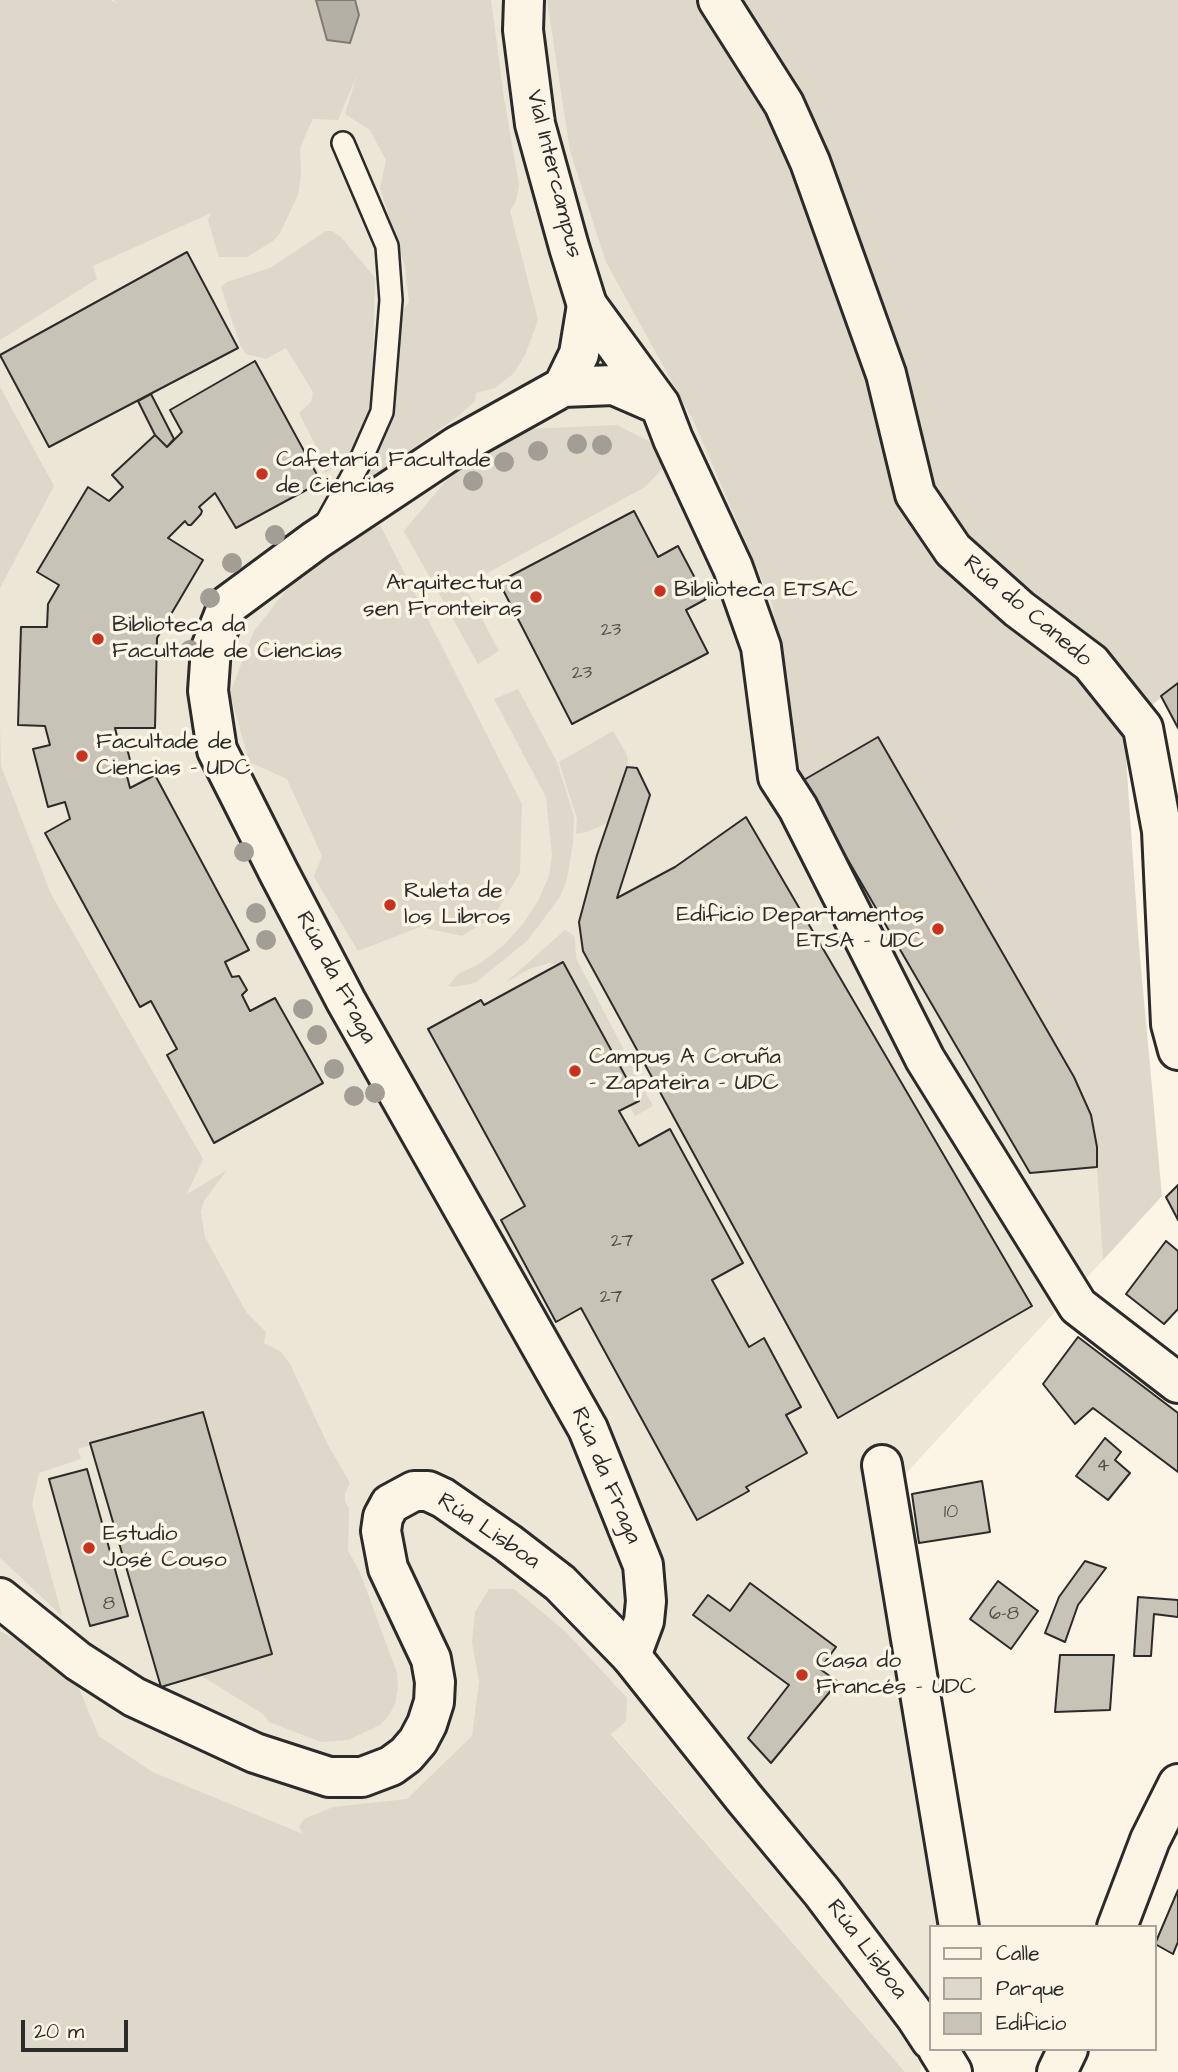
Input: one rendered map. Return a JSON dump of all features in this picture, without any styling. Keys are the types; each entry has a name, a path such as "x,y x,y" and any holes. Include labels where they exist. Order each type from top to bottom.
{"street":[{"name":"Vial Intercampus","path":"524,0 523,30 535,124 587,305"},
{"name":"Rúa do Canedo","path":"718,0 784,104 810,162 886,374 915,494 953,550 1019,609 1091,663 1143,728 1162,831 1176,1032"},
{"path":"563,387 579,354 587,305"},
{"path":"587,305 666,422 733,568 761,646 778,777 798,808 925,1059 1078,1306 1178,1383"},
{"name":"Rúa da Fraga","path":"631,1656 644,1621 646,1601 643,1565 588,1429 346,1001 217,750 208,691 211,648 228,605 316,540 457,446 563,387 614,386 666,422"},
{"name":"Rúa da Fraga","path":"520,410 618,406 666,422"},
{"path":"881,1465 959,1925"},
{"name":"Rúa Lisboa","path":"0,1598 78,1661 134,1697 255,1753 329,1777 362,1777 391,1766 418,1741 434,1702 435,1682 431,1659 388,1568 381,1531 383,1517 390,1504 414,1490 428,1491 443,1498 560,1583 631,1656 821,1892 930,2038"},
{"path":"1118,1925 1150,1840 1178,1784"},
{"path":"938,2051 952,2072"},
{"path":"959,2072 964,2051"},
{"path":"1057,2072 1067,2051"}],"lane":[{"path":"316,540 359,464 382,412 390,310 387,246 342,143"}],"shaded area":[{"name":"Campus A Coruña - Zapateira - UDC","path":"0,0 560,0 1162,1196 874,1508 943,1925 930,1925 930,2037 920,2072 905,2072 611,1733 304,1835 153,1772 99,1736 79,1688 30,1646 0,1631"},
{"path":"316,0 355,0 359,15 350,43 327,40"}],"green space":[{"path":"0,0 111,0 118,4 114,0 491,0 519,185 516,201 510,211 538,320 525,355 514,373 495,388 476,393 475,401 457,417 371,482 353,490 392,325 409,302 405,267 380,188 386,160 370,130 345,114 357,75 338,120 313,119 300,148 301,175 298,195 280,233 273,241 247,257 219,257 208,220 211,213 93,266 97,279 0,340"},
{"path":"547,0 1178,0 1178,683 1124,729 1139,946 1162,1196 1103,1260 1091,1115 1074,1077 878,737 802,781 772,603 694,422 606,262 570,151"},
{"path":"326,231 332,231 341,237 375,278 373,352 377,362 365,430 346,460 325,473 319,452 299,413 311,402 313,392 286,348 266,359 246,354 240,345 221,287 227,282 270,268"},
{"path":"0,387 54,486 0,588"},
{"path":"617,425 656,445 664,467 645,487 482,576 461,579 499,651 478,664 404,531 461,463 527,429"},
{"path":"380,525 522,804 520,873 494,916 462,936 420,927 358,951 314,877 322,856 287,779 249,762 230,693 254,631 305,566"},
{"path":"518,689 557,762 574,816 567,879 560,897 527,941 475,983 448,986 458,974 479,964 503,946 523,924 538,901 549,876 552,855 546,797 494,699"},
{"path":"0,726 1,766 51,894 203,1159 187,1194 227,1170 204,1201 201,1212 205,1237 246,1312 266,1332 264,1343 280,1351 289,1362 328,1445 350,1483 345,1493 349,1509 348,1551 359,1570 397,1673 398,1689 395,1704 380,1725 348,1740 321,1742 269,1722 263,1714 200,1675 272,1654 202,1409 197,1413 78,1449 81,1459 39,1473 32,1505 62,1616 0,1558"},
{"path":"613,731 627,755 628,762 611,821 576,834 577,819 559,762"},
{"path":"565,930 575,938 576,958 653,1106 635,1116 629,1105 638,1100 563,962 529,969 505,983"},
{"path":"489,1589 514,1589 565,1631 627,1698 626,1721 611,1734 905,2072 0,2072 0,1631 30,1646 79,1688 99,1736 153,1772 303,1834 299,1827 304,1819 333,1807 407,1799 472,1736 479,1681 472,1643 475,1612"}],"building":[{"path":"187,252 238,348 49,447 0,355"},
{"name":"Facultade de Ciencias - UDC","path":"255,361 321,482 236,528 215,493 199,507 201,514 191,525 185,521 168,538 203,560 157,638 155,728 115,728 120,748 127,748 131,764 125,768 130,788 155,775 249,950 225,962 232,977 239,976 247,990 242,995 250,1011 275,998 323,1083 214,1143 167,1055 177,1049 151,1001 140,1007 45,833 70,819 65,802 48,807 33,749 50,745 45,726 18,725 21,627 47,627 48,604 59,585 37,572 88,487 109,501 123,487 112,475 155,435 167,447 182,432 170,410"},
{"path":"151,394 174,439 167,447 155,435 138,401"},
{"path":"634,511 658,557 678,546 706,599 686,610 708,653 572,724 499,582"},
{"path":"1178,683 1178,728 1161,696"},
{"name":"Edificio Departamentos ETSA - UDC","path":"878,737 1074,1077 1091,1115 1097,1147 1097,1167 1030,1173 802,781"},
{"path":"627,767 637,768 650,795 617,898 675,867 746,817 1032,1306 838,1418 583,951 579,922 597,855"},
{"path":"563,962 639,1101 619,1111 639,1146 670,1129 743,1263 712,1280 749,1347 764,1338 801,1407 786,1415 807,1453 746,1487 749,1491 697,1520 581,1308 556,1322 501,1220 525,1206 428,1029 481,1000 484,1005"},
{"path":"1178,1185 1178,1220 1166,1197"},
{"path":"1166,1241 1178,1251 1178,1309 1164,1324 1126,1294"},
{"path":"1078,1337 1178,1413 1178,1472 1093,1408 1075,1424 1043,1384"},
{"path":"203,1412 272,1654 161,1687 90,1443"},
{"path":"1105,1438 1121,1452 1115,1460 1130,1473 1108,1500 1076,1476"},
{"name":"Estudio José Couso","path":"87,1469 128,1616 90,1626 49,1479"},
{"path":"982,1481 990,1532 919,1543 912,1494"},
{"path":"1085,1561 1106,1568 1078,1605 1065,1642 1045,1633 1059,1597"},
{"path":"998,1581 1038,1611 1011,1649 970,1619"},
{"name":"Casa do Francés - UDC","path":"750,1583 836,1647 820,1669 838,1682 771,1763 748,1738 789,1685 693,1615 708,1595 730,1611"},
{"path":"1138,1597 1178,1600 1178,1617 1154,1614 1151,1656 1134,1656"},
{"path":"1060,1655 1114,1655 1110,1710 1055,1712"},
{"path":"1178,1890 1178,1942 1173,1954 1157,1945"}],"place":[{"name":"Cafetaría Facultade de Ciencias","path":"262,474"},
{"name":"Biblioteca ETSAC","path":"660,591"},
{"name":"Arquitectura sen Fronteiras","path":"536,597"},
{"name":"Biblioteca da Facultade de Ciencias","path":"98,639"},
{"name":"Facultade de Ciencias - UDC","path":"82,756"},
{"name":"Ruleta de los Libros","path":"390,905"},
{"name":"Edificio Departamentos ETSA - UDC","path":"938,929"},
{"name":"Campus A Coruña - Zapateira - UDC","path":"575,1071"},
{"name":"Estudio José Couso","path":"89,1548"},
{"name":"Casa do Francés - UDC","path":"802,1675"}]}
